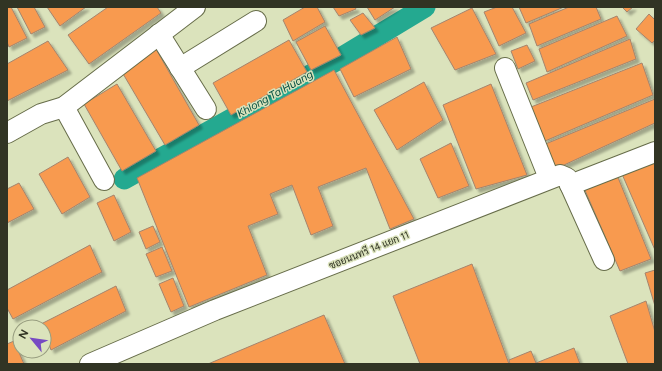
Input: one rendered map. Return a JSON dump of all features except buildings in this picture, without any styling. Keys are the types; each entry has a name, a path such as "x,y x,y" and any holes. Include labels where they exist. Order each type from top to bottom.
{"street":[{"path":"7,133 41,114 64,107 159,34 174,13 195,7"},
{"path":"180,68 256,21"},
{"path":"159,34 206,109"},
{"path":"505,68 549,178"},
{"path":"64,107 104,180"},
{"path":"604,260 570,185 655,152"},
{"name":"ซอยนนทรี 14 แยก 11","path":"90,364 222,308 549,178 560,175 567,178 570,185"}],"waterway":[{"name":"Khlong Ta Huang","path":"124,179 339,59 425,7"}]}
